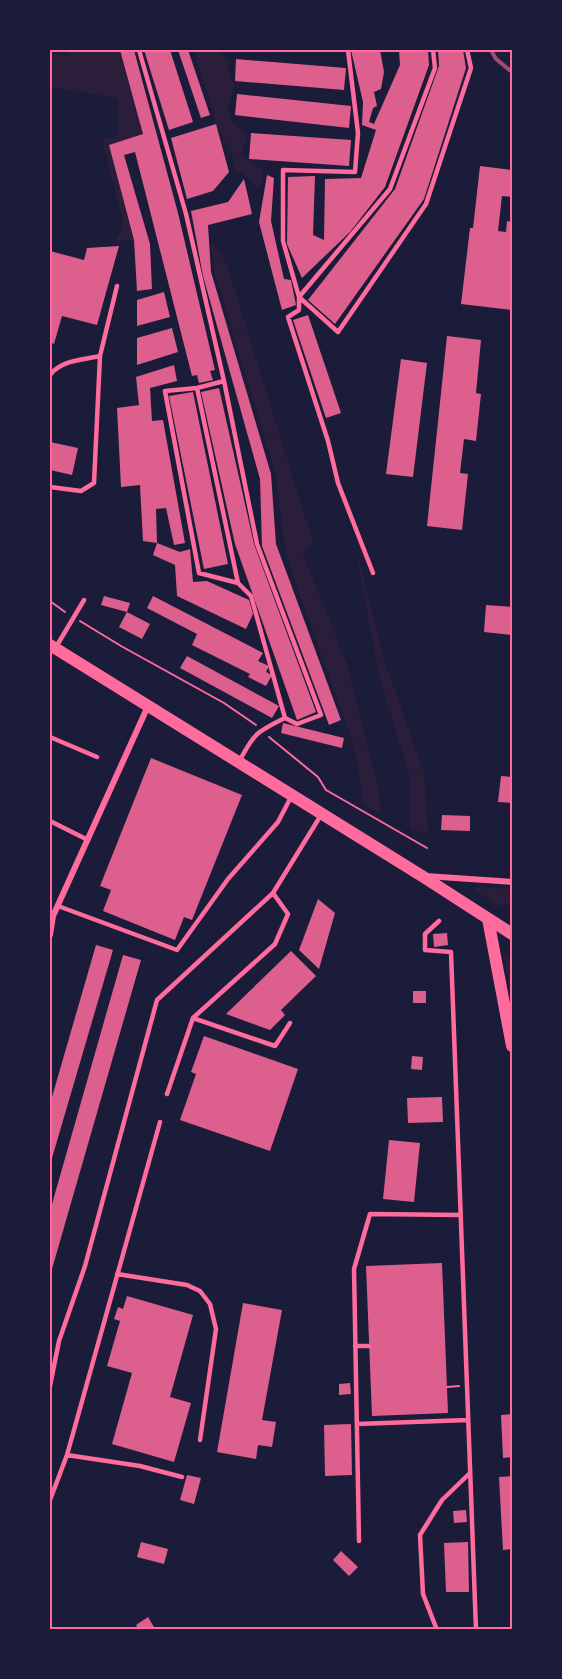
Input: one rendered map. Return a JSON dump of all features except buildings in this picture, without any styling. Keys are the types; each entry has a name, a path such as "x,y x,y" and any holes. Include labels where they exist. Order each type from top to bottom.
{"main road":[{"path":"52,647 513,934"},
{"path":"488,920 513,1046"}],"street":[{"path":"50,935 53,916 148,706"},
{"path":"422,876 513,882"}],"lane":[{"path":"139,50 186,214 224,381 257,544 321,715 297,724 285,718 251,596 238,583 199,573 165,391 197,388 224,381"},
{"path":"348,50 358,133 355,172 283,170 284,241 299,297 299,310 288,317 328,441 338,483 373,573"},
{"path":"299,297 390,189 435,68 433,50"},
{"path":"299,297 338,332 426,204 471,68 467,50"},
{"path":"50,487 81,490 94,483 100,356 117,286"},
{"path":"50,375 54,369 63,364 100,356"},
{"path":"197,388 238,583"},
{"path":"52,647 84,600"},
{"path":"239,763 251,740 262,730 285,718"},
{"path":"50,736 97,758"},
{"path":"58,906 177,950 228,879 278,822 292,796"},
{"path":"50,1386 59,1341 85,1266 157,1000 273,893 321,815"},
{"path":"50,821 88,840"},
{"path":"167,1094 193,1018 275,944 288,915 273,893"},
{"path":"439,921 424,934 425,950 450,952 476,1629"},
{"path":"193,1018 275,1046 290,1023"},
{"path":"50,1500 67,1455 160,1122"},
{"path":"359,1541 354,1269 370,1215 460,1215"},
{"path":"117,1274 187,1285 200,1291 210,1304 216,1329 200,1440"},
{"path":"356,1346 369,1346"},
{"path":"357,1424 468,1419"},
{"path":"67,1455 140,1466 182,1477"},
{"path":"436,1629 423,1594 420,1535 442,1500 470,1472"}],"path":[{"path":"50,601 121,646 224,702 262,730 318,777 326,790 427,848"}],"shaded area":[{"path":"69,50 120,50 143,134 109,145 134,240 115,241 123,221 102,140 119,134 117,98 50,87 50,53 70,56"},
{"path":"194,50 219,50 228,61 229,73 235,86 229,104 230,118 247,135 241,156 264,170 261,184 256,188 248,177 235,170 232,155 216,124"},
{"path":"211,241 226,262 313,542 303,554 337,638 340,651 346,661 379,792 381,814 364,805 355,749 286,555 275,472 214,271"},
{"path":"354,541 383,656 424,773 428,834 410,829 410,778 379,676"},
{"path":"478,887 512,889 512,908 506,903 501,907 476,891"},
{"path":"504,954 512,959 512,1002"}],"railway":[{"path":"491,50 496,59 512,72"}]}
